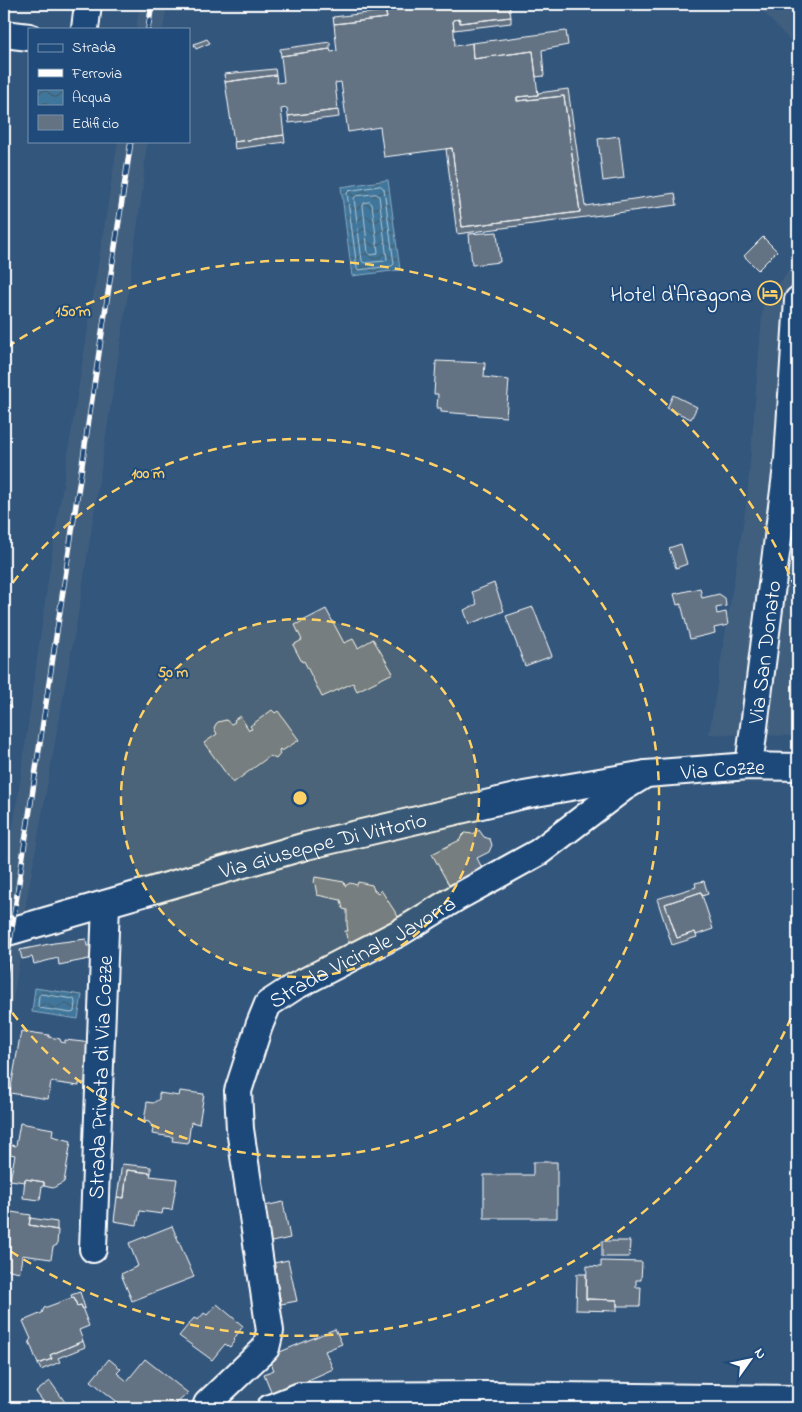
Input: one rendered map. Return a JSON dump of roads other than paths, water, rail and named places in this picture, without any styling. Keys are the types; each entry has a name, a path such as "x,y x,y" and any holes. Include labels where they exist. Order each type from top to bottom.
{"street":[{"path":"85,28 88,4"},
{"path":"4,34 28,37"},
{"name":"Via San Donato","path":"749,766 788,459 798,300"},
{"name":"Via Cozze","path":"646,774 749,766 798,767"},
{"name":"Via Giuseppe Di Vittorio","path":"4,933 306,846 524,795 646,774"},
{"name":"Strada Vicinale Javorra","path":"206,1408 207,1404 266,1348 270,1331 240,1129 238,1091 268,1004 294,987 399,933 456,898 539,852 623,788 646,774"},
{"name":"Strada Privata di Via Cozze","path":"93,1249 106,904"},
{"path":"270,1408 300,1396 489,1402 798,1398"}],"water":[{"path":"388,180 400,270 352,276 341,187"},
{"path":"35,988 82,995 78,1019 32,1012"}],"railway":[{"path":"148,28 152,4"},
{"path":"4,981 131,142"}],"place":[{"name":"Hotel d'Aragona","path":"770,293"}]}
